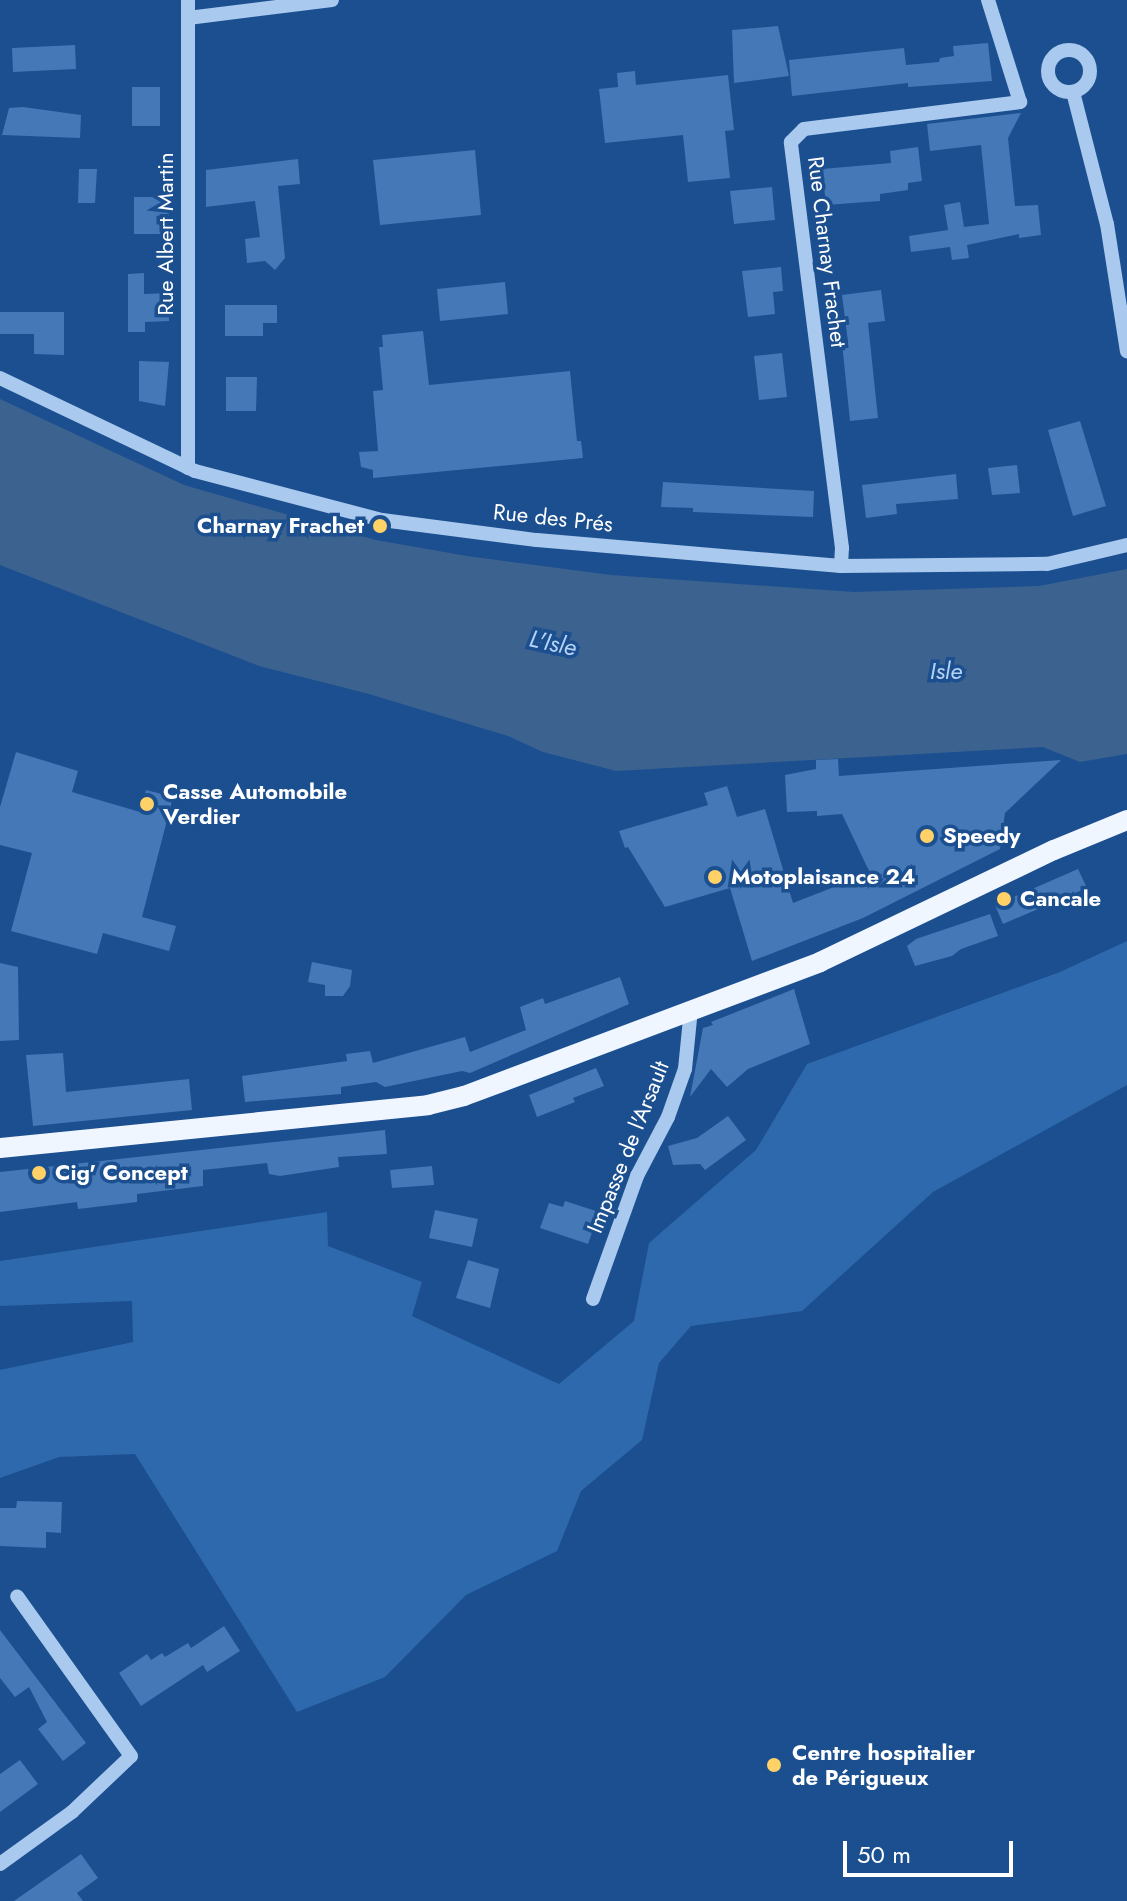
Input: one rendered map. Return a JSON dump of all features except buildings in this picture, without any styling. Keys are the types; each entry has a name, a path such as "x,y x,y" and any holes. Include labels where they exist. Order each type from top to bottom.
{"main road":[{"path":"0,1148 428,1105 497,1085 820,962 1054,850 1127,820"}],"street":[{"name":"Rue Albert Martin","path":"188,0 188,468"},
{"path":"188,18 332,0"},
{"name":"Rue Charnay Frachet","path":"841,566 842,548 791,142 804,129 1020,102 988,0"},
{"path":"1073,92 1107,224 1127,351"},
{"name":"Rue des Prés","path":"0,378 188,468 382,520 537,540 841,566 1047,564 1127,545"},
{"name":"Impasse de l'Arsault","path":"593,1299 637,1176 668,1117 685,1069 691,1009"},
{"path":"0,1864 72,1812 131,1756 17,1596"}],"shaded area":[{"path":"1127,941 1127,1085 933,1192 802,1311 691,1326 659,1363 642,1440 581,1491 557,1551 466,1595 385,1677 297,1712 135,1454 59,1457 0,1478 0,1370 133,1342 132,1301 0,1306 0,1261 327,1212 328,1246 422,1282 412,1316 559,1384 634,1321 649,1243 756,1150 807,1064 1060,972"}],"water":[{"path":"0,399 184,485 376,540 467,556 611,575 854,592 1039,586 1127,569 1127,754 1080,762 1043,747 616,771 543,752 508,736 369,694 259,666 0,565"}],"place":[{"name":"Charnay Frachet","path":"380,526"},
{"name":"Casse Automobile Verdier","path":"147,804"},
{"name":"Speedy","path":"927,836"},
{"name":"Motoplaisance 24","path":"715,877"},
{"name":"Cancale","path":"1004,899"},
{"name":"Cig' Concept","path":"39,1173"},
{"name":"Centre hospitalier de Périgueux","path":"774,1765"}],"water label":[{"name":"L'Isle","path":"553,643"},
{"name":"Isle","path":"946,671"}]}
